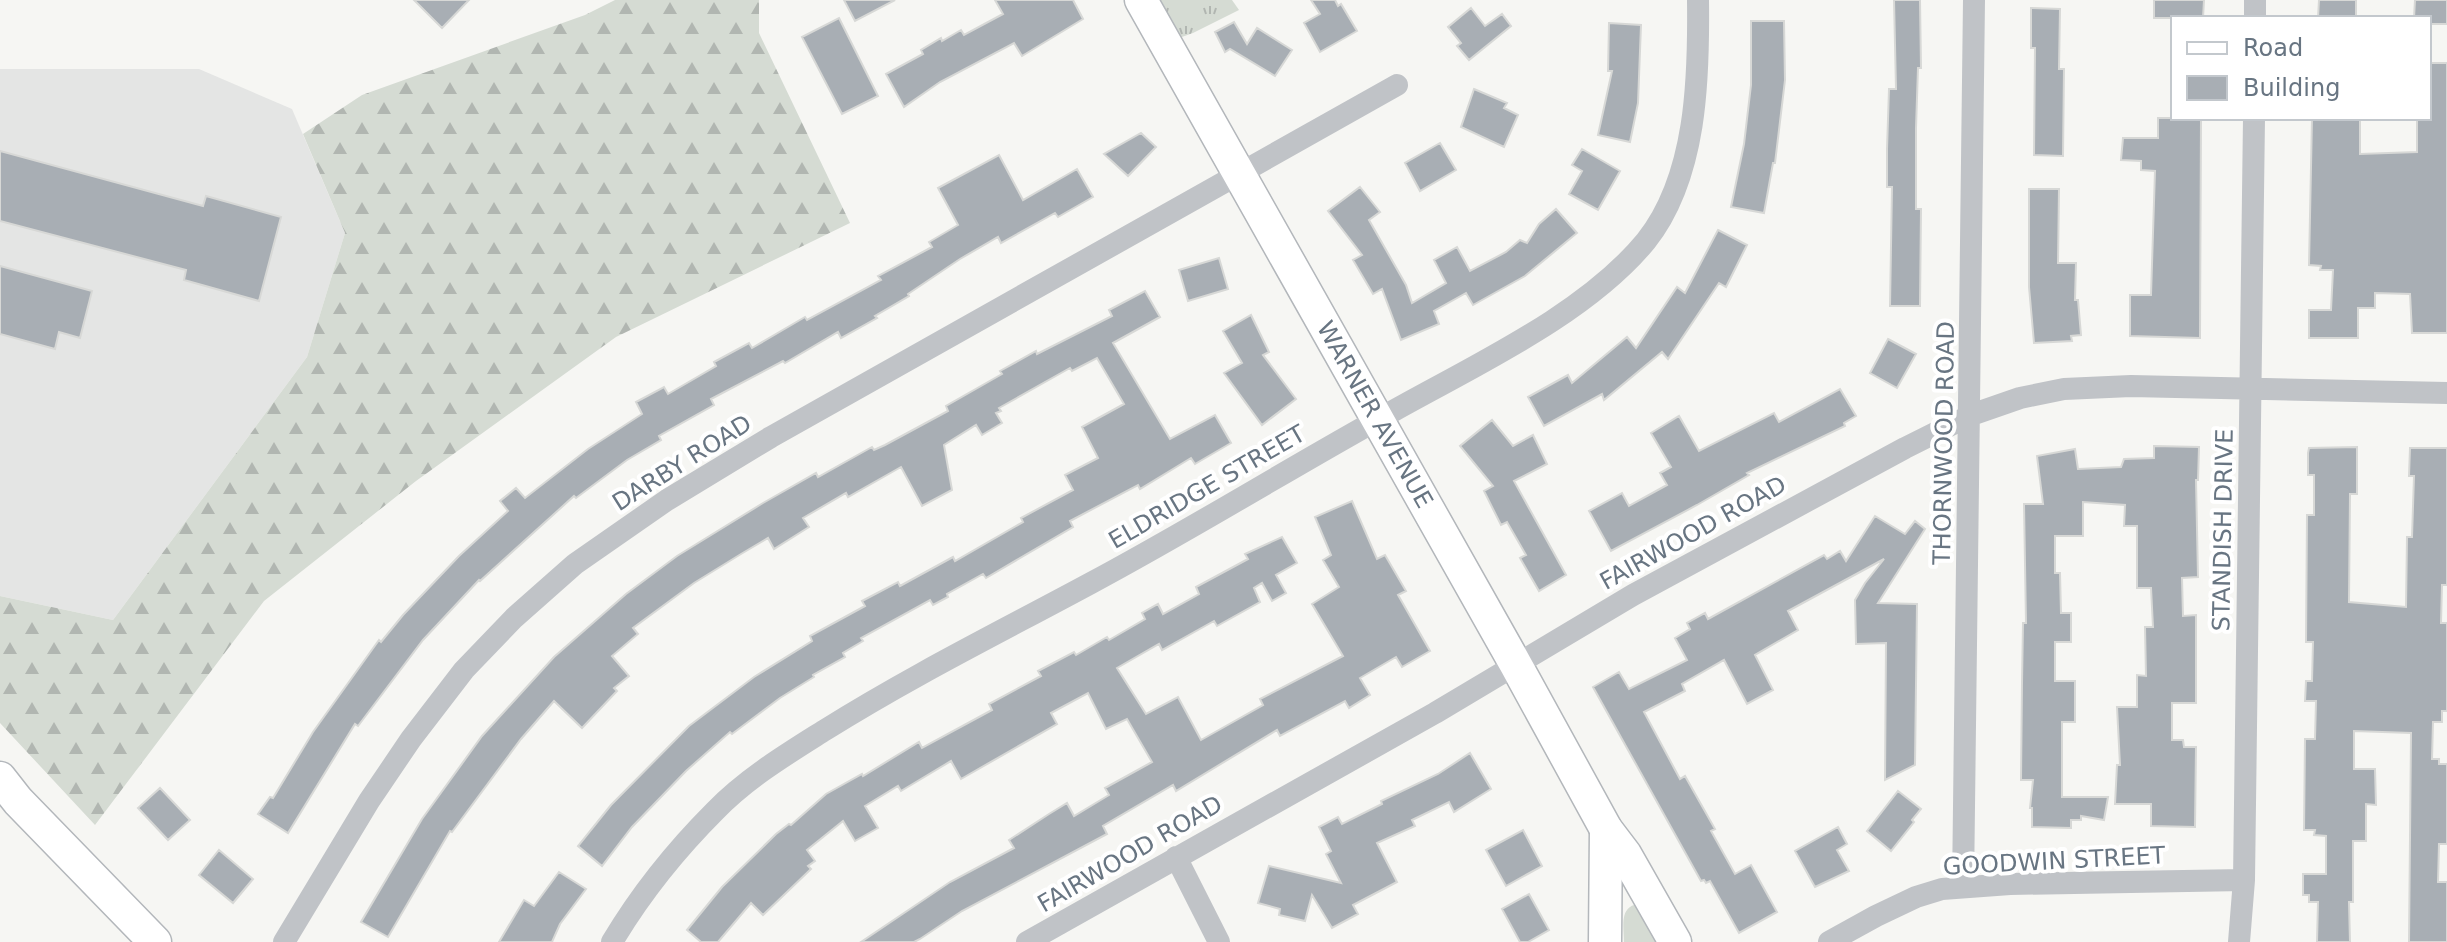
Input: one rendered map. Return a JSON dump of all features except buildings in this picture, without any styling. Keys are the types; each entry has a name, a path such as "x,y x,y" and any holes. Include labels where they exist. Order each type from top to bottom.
{"street":[{"name":"WARNER AVENUE","path":"1141,0 1606,829 1625,854 1675,942"},
{"name":"ELDRIDGE STREET","path":"612,942 654,882 716,809 774,762 947,658 1092,583 1566,311 1613,274 1647,239 1672,197 1684,158 1695,77 1698,0"},
{"name":"THORNWOOD ROAD","path":"1963,887 1974,0"},
{"name":"DARBY ROAD","path":"284,942 369,801 464,670 514,618 575,564 667,500 771,437 1397,85"},
{"name":"STANDISH DRIVE","path":"2239,942 2244,880 2254,120"},
{"name":"FAIRWOOD ROAD","path":"1027,942 1516,665 1633,595 1971,415 2020,398 2064,389 2131,386 2447,393"},
{"path":"6,798 155,942"},
{"name":"WARNER AVENUE","path":"1605,942 1606,829"},
{"path":"1176,857 1219,942"},
{"name":"GOODWIN STREET","path":"1829,942 1916,897 1942,889 2244,880"}],"shaded area":[{"path":"0,69 199,69 292,109 345,233 307,357 113,620 0,596"}],"green space":[{"path":"615,0 759,0 759,33 850,223 616,337 416,481 264,601 95,825 0,723 0,596 113,620 307,357 345,233 303,134 362,95 585,15"},
{"path":"1140,0 1232,0 1239,10 1165,43"},
{"path":"1638,904 1664,942 1624,942 1625,913"}]}
